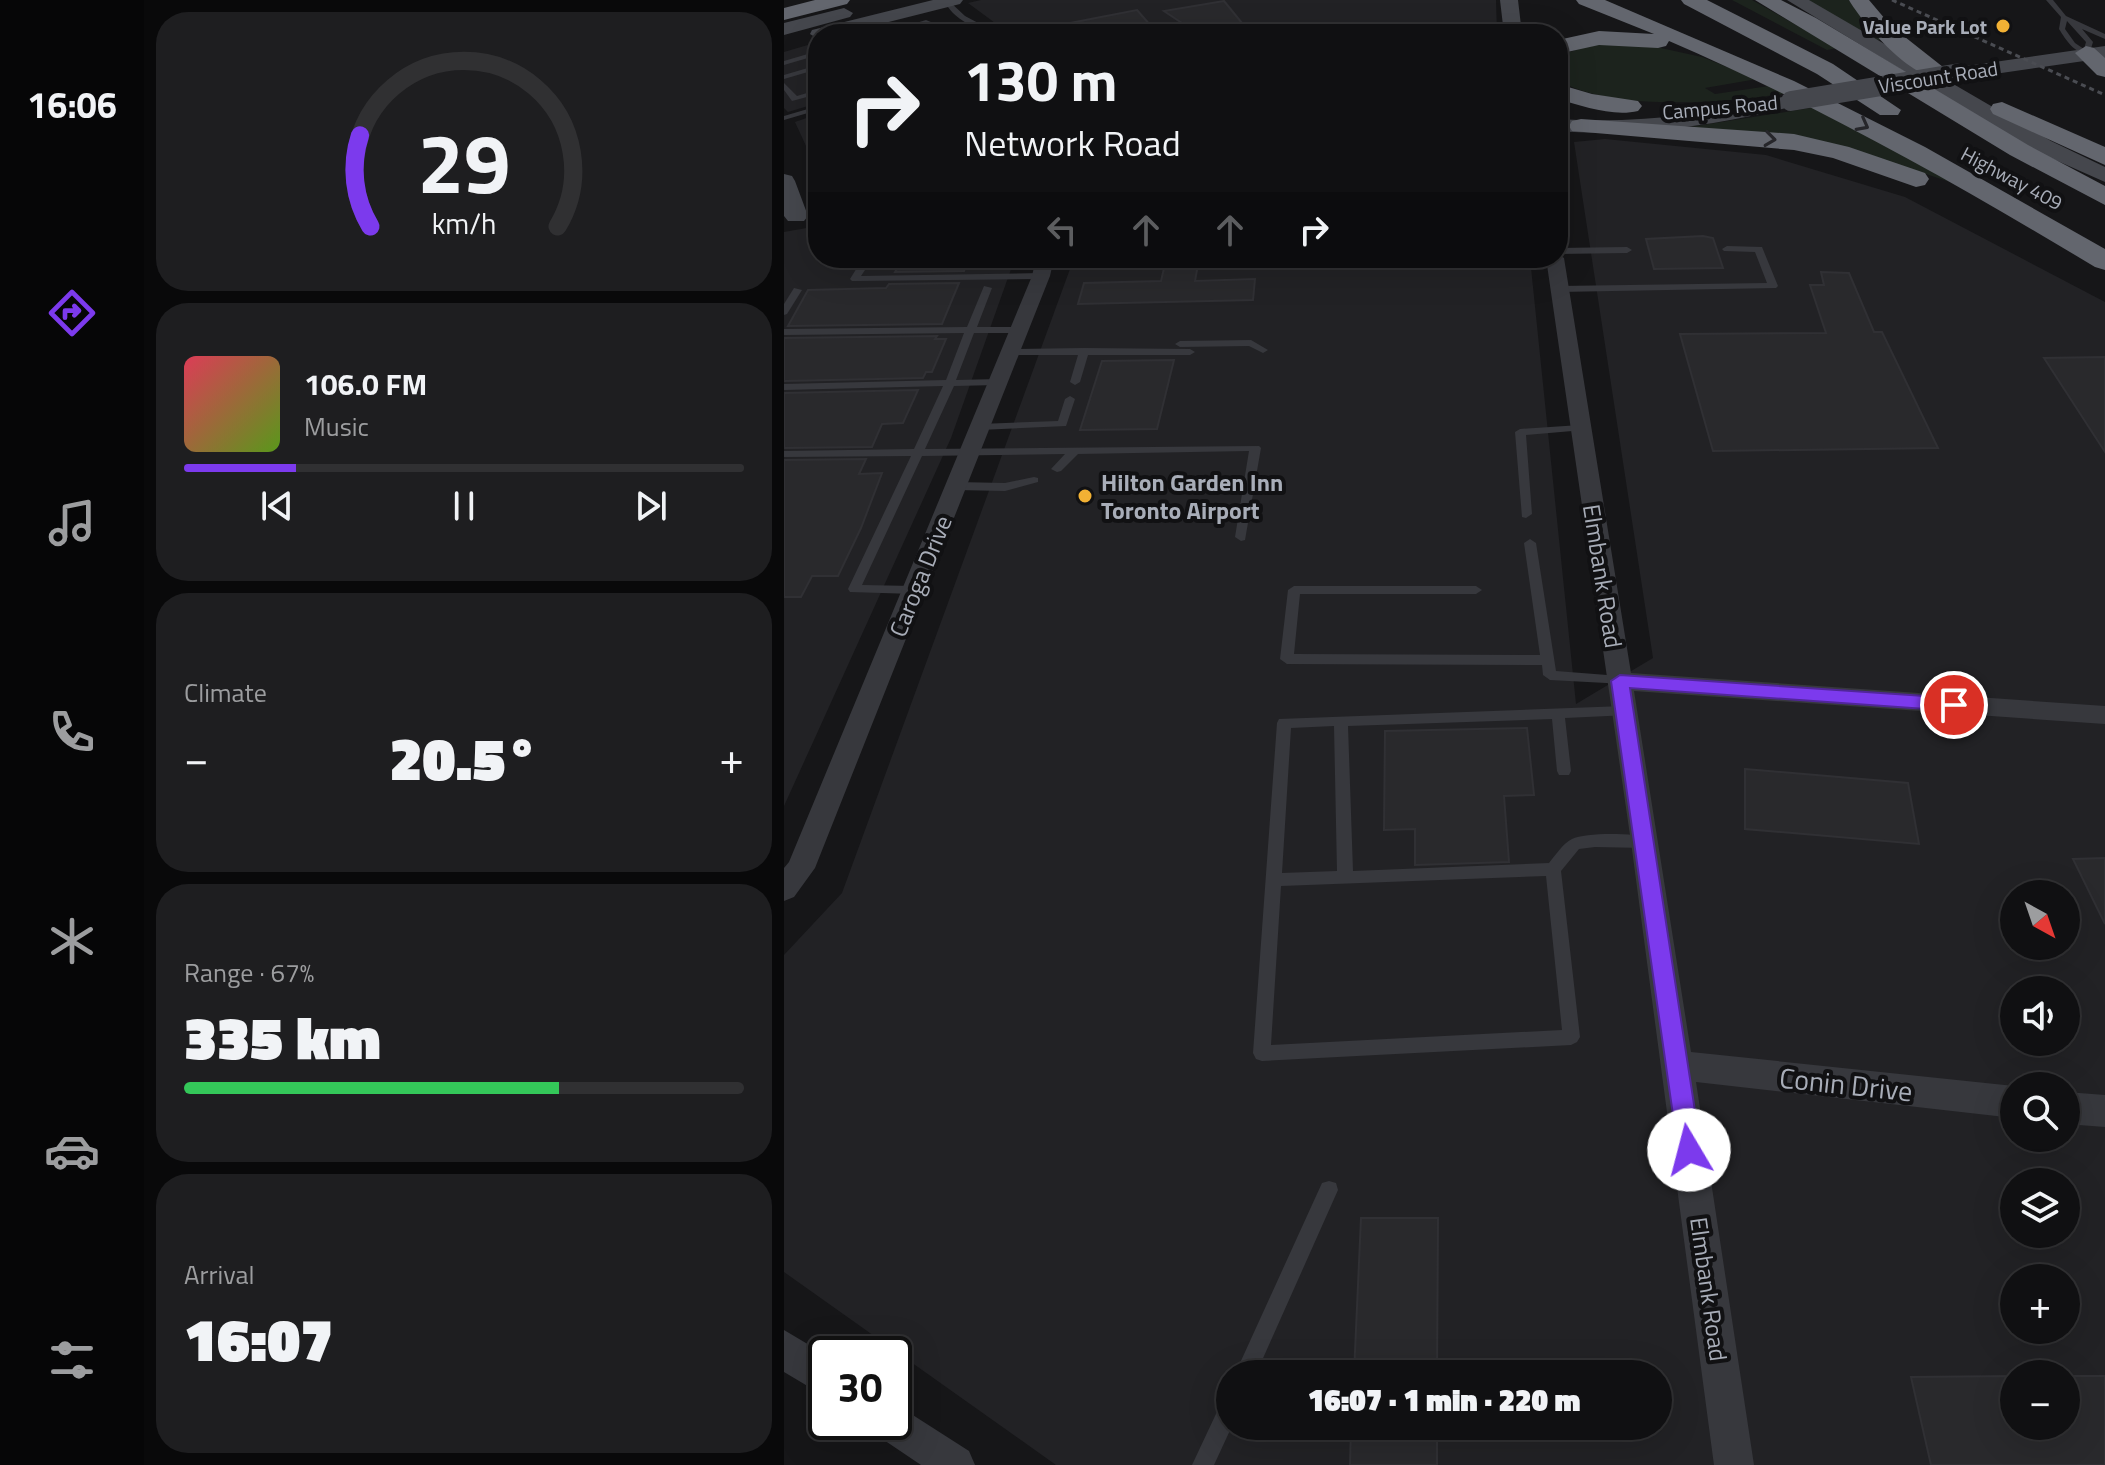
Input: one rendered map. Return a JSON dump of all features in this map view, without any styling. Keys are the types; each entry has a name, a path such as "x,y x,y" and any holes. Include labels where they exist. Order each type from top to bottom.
{"highway":[{"path":"784,14 840,0"},
{"path":"1586,0 1743,66 1835,110 2105,263"},
{"path":"1641,0 1918,128"},
{"path":"1691,0 1825,69 1918,128"},
{"path":"1765,0 1832,36 1957,115"},
{"path":"1859,0 1869,15 1897,43 1941,76 2105,157"},
{"path":"1724,1 1935,109 1957,115"},
{"path":"1568,45 1599,38 1644,39 1687,48 1743,66"},
{"path":"2099,50 2105,70"},
{"path":"1568,94 1589,101 1632,106 1740,105"},
{"name":"Highway 409","path":"1957,115 2105,197"},
{"path":"1568,123 1774,139 1840,152 1948,191 2105,263"},
{"name":"Highway 409","path":"1918,128 2030,187"}],"street":[{"path":"784,2 794,0"},
{"path":"784,29 897,0"},
{"path":"1509,0 1512,24"},
{"path":"1796,0 2043,146 2105,175"},
{"path":"862,24 950,1"},
{"path":"784,44 808,38"},
{"name":"Viscount Road","path":"1791,101 2099,50"},
{"name":"Campus Road","path":"1568,123 1791,101"},
{"name":"Campus Road","path":"1568,123 1685,122 1741,114 1791,101"},
{"path":"784,181 799,216"},
{"name":"Caroga Drive","path":"784,889 801,868 1043,268"},
{"name":"Elmbank Road","path":"1556,268 1645,842 1734,1465"},
{"path":"1620,681 2105,715"},
{"name":"Conin Drive","path":"1678,1065 2000,1100"},
{"path":"2080,1109 2105,1111"},
{"path":"784,1349 808,1366"},
{"path":"912,1436 955,1465"}],"lane":[{"path":"2049,0 2064,17 2105,37"},
{"path":"950,1 950,8 974,24"},
{"path":"2064,17 2062,29 2072,44 2099,50"},
{"path":"2074,23 2099,50"},
{"path":"784,63 808,63"},
{"path":"784,77 808,66"},
{"path":"784,102 789,91"},
{"path":"784,118 808,111"},
{"path":"1559,289 1773,286 1759,249 1727,249"},
{"path":"1568,251 1627,250"},
{"path":"862,268 855,279 1027,268"},
{"path":"914,590 854,589 950,383 987,288"},
{"path":"784,312 797,290"},
{"path":"784,332 1019,330"},
{"path":"1010,352 1112,351 1251,343 1263,350"},
{"path":"1157,349 1190,352"},
{"path":"1075,382 1084,351"},
{"path":"784,387 998,382"},
{"path":"980,427 1062,424 1070,399"},
{"path":"1526,514 1520,432 1580,428"},
{"path":"784,454 1255,448 1241,537"},
{"path":"1057,469 1076,449"},
{"path":"956,486 999,488 1021,486 1034,480"},
{"path":"1530,543 1550,675 1620,681"},
{"path":"1476,590 1294,590 1287,659 1548,660"},
{"path":"1553,869 1571,1037 1262,1053 1276,880 1284,723 1624,711"},
{"path":"1558,714 1564,771"},
{"path":"1341,721 1345,877"},
{"path":"1276,880 1553,869 1575,844 1595,841 1645,842"},
{"path":"1251,1360 1329,1190"},
{"path":"1203,1465 1216,1437"}],"shaded area":[{"path":"981,0 1496,0 1497,24 996,24 968,3"},
{"path":"1732,0 1752,0 1837,48 1827,50"},
{"path":"1807,0 1850,0 1883,40 1873,40"},
{"path":"1638,43 1702,57 1757,79 1705,88 1715,94 1769,86 1787,93 1702,102 1607,97 1568,85 1568,53 1594,44"},
{"path":"808,45 808,106 788,112 784,108 784,52"},
{"path":"1817,107 1959,185 1854,150 1690,127"},
{"path":"808,117 808,150 795,122"},
{"path":"1605,139 1766,155 1905,197 2105,302 2105,1465 1056,1465 912,1363 912,1336 874,1336 784,1272 784,955 842,893 1070,268 1531,268 1576,704 1653,658 1574,142"},
{"path":"808,228 808,268 1011,268 951,438 784,806 784,232"}],"building":[{"path":"1224,1 1242,23 1184,24 1164,11"},
{"path":"1137,10 1149,24 1075,24 1070,23"},
{"path":"1713,238 1723,268 1654,269 1646,239"},
{"path":"897,268 965,268 964,271 895,272"},
{"path":"1164,268 1197,268 1195,281 1255,279 1253,300 1078,304 1084,283 1161,281"},
{"path":"1821,272 1849,273 1874,332 1882,332 1938,448 1713,451 1680,334 1826,333 1810,285 1824,285"},
{"path":"959,283 942,324 788,326 808,290"},
{"path":"937,336 935,339 946,339 932,372 926,372 923,378 784,381 784,338"},
{"path":"2105,357 2105,452 2044,358"},
{"path":"1174,360 1157,429 1080,430 1102,361"},
{"path":"918,390 903,423 882,424 872,447 784,448 784,393"},
{"path":"866,459 859,474 882,473 838,576 812,576 801,597 784,597 784,460"},
{"path":"1527,728 1534,795 1504,796 1509,862 1415,865 1415,829 1384,830 1385,731"},
{"path":"1745,769 1908,783 1919,844 1745,829"},
{"path":"2105,858 2105,924 2073,859"},
{"path":"1361,1218 1438,1218 1437,1360 1355,1360"},
{"path":"2000,1376 2000,1440 2080,1440 2080,1376 2105,1376 2105,1465 1931,1465 1911,1377"},
{"path":"1351,1440 1437,1440 1437,1465 1350,1465"}],"railway":[{"path":"1892,0 2105,95"}],"place":[{"name":"Value Park Lot","path":"2003,26"},
{"name":"Hilton Garden Inn Toronto Airport","path":"1085,496"}],"route":[{"path":"1689,1150 1620,681 1954,705"}]}
